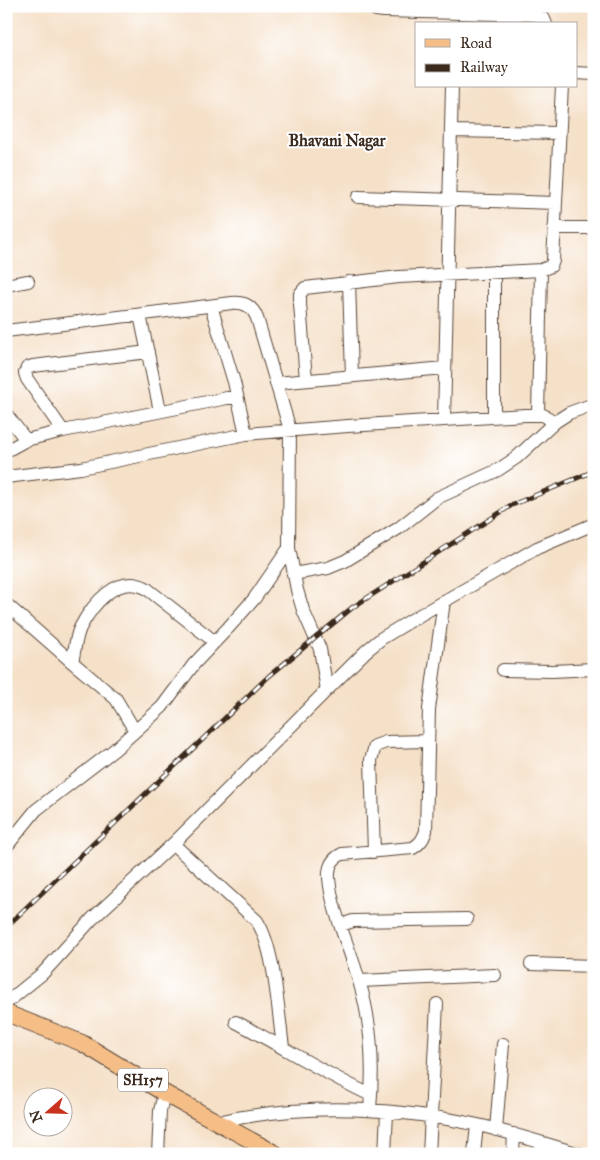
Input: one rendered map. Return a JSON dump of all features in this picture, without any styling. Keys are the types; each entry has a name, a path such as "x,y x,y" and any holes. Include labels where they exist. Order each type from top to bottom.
{"main road":[{"name":"SH157","path":"6,1013 82,1043 164,1093 272,1153"}],"street":[{"path":"372,6 376,10 384,11 536,15 544,19 545,22"},
{"path":"578,73 594,74"},
{"path":"444,420 452,88"},
{"path":"306,380 300,294 305,288 349,282 447,274 541,270 548,268 553,261 562,88"},
{"path":"451,131 559,134"},
{"path":"358,197 556,203"},
{"path":"554,228 594,228"},
{"path":"538,415 541,270"},
{"path":"494,272 494,417"},
{"path":"6,285 28,280"},
{"path":"349,282 352,376"},
{"path":"6,331 239,302 251,307 257,318 290,430 289,548 293,574 303,610 318,642 327,690"},
{"path":"211,306 246,434"},
{"path":"140,315 160,411"},
{"path":"62,430 27,378 25,373 27,368 148,352"},
{"path":"276,383 445,368"},
{"path":"6,451 26,440 62,430 237,396"},
{"path":"293,574 328,568 357,554 399,528 437,498 498,470 516,458 555,422 569,413 594,404"},
{"path":"6,414 26,440"},
{"path":"7,476 81,468 246,434 538,415 548,417 555,422"},
{"path":"6,1003 43,973 92,919 173,844 366,651 382,638 537,548 594,524"},
{"path":"6,847 36,810 74,782 162,707 181,680 254,598 289,548"},
{"path":"72,662 76,639 92,610 111,589 125,584 139,584 146,588 215,642"},
{"path":"370,1109 373,1066 367,1009 360,981 335,906 329,877 330,863 342,854 413,848 424,838 426,830 429,709 444,602"},
{"path":"6,604 116,698 135,731"},
{"path":"503,670 552,672 594,669"},
{"path":"374,852 370,760 375,746 386,742 428,740"},
{"path":"173,844 257,921 262,929 272,965 283,1047"},
{"path":"341,925 353,921 467,919"},
{"path":"531,964 594,966"},
{"path":"360,981 495,975"},
{"path":"430,1154 436,1004"},
{"path":"236,1022 338,1080 371,1096"},
{"path":"496,1130 502,1044"},
{"path":"158,1154 160,1111 164,1093"},
{"path":"218,1122 255,1115 327,1109 370,1109 477,1125 580,1154"},
{"path":"384,1154 387,1112"},
{"path":"474,1154 477,1125"},
{"path":"513,1154 514,1134"}],"railway":[{"path":"6,927 269,676 353,607 512,505 594,471"}],"district":[{"name":"Bhavani Nagar","path":"337,140"}]}
